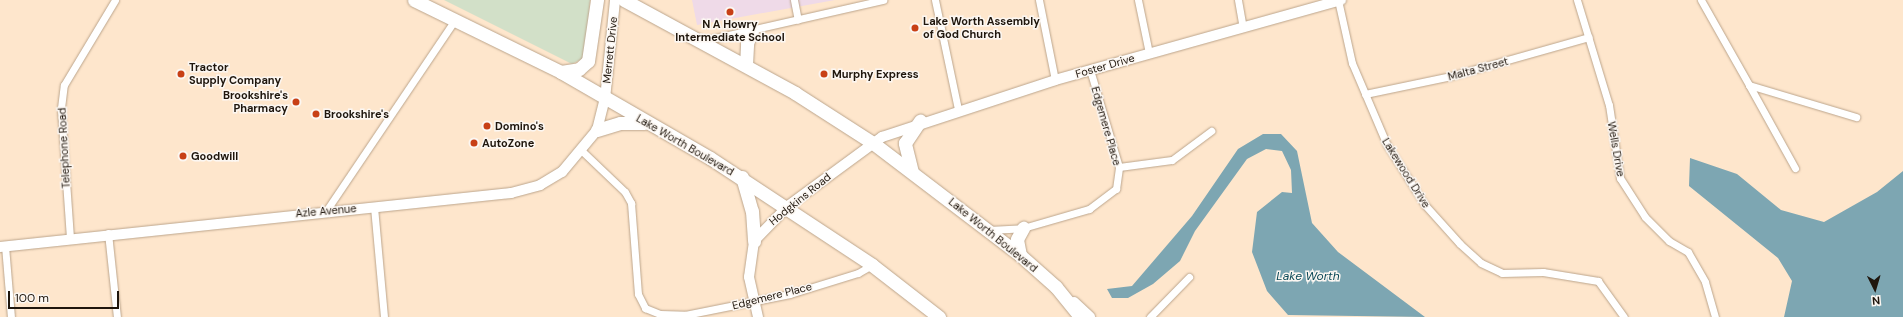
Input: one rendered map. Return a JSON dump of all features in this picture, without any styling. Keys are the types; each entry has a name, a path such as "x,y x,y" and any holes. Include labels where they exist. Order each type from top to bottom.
{"highway":[{"name":"Lake Worth Boulevard","path":"414,0 454,21 561,72 605,99 742,177 788,206 872,264 939,317"},
{"path":"561,72 579,70 588,61 597,0"},
{"name":"Lake Worth Boulevard","path":"624,0 746,65 873,143 989,230 1056,286"},
{"path":"746,65 747,43 752,31"},
{"path":"912,172 904,143 920,121"},
{"path":"597,130 626,122 649,124"},
{"path":"742,177 752,211 754,241"},
{"path":"1020,255 1017,239 1023,228"},
{"path":"1056,286 1080,317"}],"main road":[{"name":"Merrett Drive","path":"605,99 616,0"},
{"name":"Foster Drive","path":"873,143 920,121 958,109 1055,80 1339,0"},
{"name":"Azle Avenue","path":"3,246 108,233 511,193 540,185 562,172 582,151 597,130 605,99"},
{"name":"Hodgkins Road","path":"758,317 754,302 748,263 754,241 788,206 873,143"},
{"name":"Lake Worth Boulevard","path":"1056,286 1090,317"}],"street":[{"name":"Telephone Road","path":"70,238 61,108 64,85 115,0"},
{"path":"794,0 798,20"},
{"path":"702,41 752,31 883,0"},
{"path":"934,0 958,109"},
{"path":"1039,0 1055,80"},
{"path":"1138,0 1150,53"},
{"path":"1238,0 1243,27"},
{"name":"Lakewood Drive","path":"1339,0 1352,63 1365,94 1387,144 1425,205 1481,263 1502,273 1543,272 1586,276 1603,286 1624,317"},
{"name":"Wells Drive","path":"1577,0 1609,105 1620,178 1645,217 1669,241 1688,252 1705,282 1716,317"},
{"path":"1701,0 1795,168"},
{"path":"326,211 454,21"},
{"name":"Malta Street","path":"1365,94 1451,76 1589,37"},
{"name":"Edgemere Place","path":"989,230 1023,228 1096,205 1116,189 1119,167 1090,70"},
{"path":"1749,85 1856,117"},
{"path":"1119,167 1172,160 1211,131"},
{"name":"Edgemere Place","path":"582,151 625,192 631,203 638,294 645,308 660,314 685,315 754,302 858,273 872,264"},
{"path":"374,207 384,317"},
{"path":"108,233 117,317"},
{"path":"3,246 11,317"},
{"path":"1150,317 1189,277"}],"shaded area":[{"name":"N A Howry Intermediate School","path":"692,0 835,0 697,25"}],"green space":[{"path":"444,0 590,0 586,57 572,64"}],"water":[{"name":"Lake Worth","path":"1263,134 1281,134 1297,151 1312,223 1338,252 1425,317 1288,315 1267,291 1252,252 1257,212 1282,192 1292,193 1291,170 1282,151 1266,149 1247,159 1195,231 1180,261 1153,284 1128,298 1112,298 1107,289 1132,286 1192,216 1238,149"},
{"path":"1690,158 1737,174 1781,210 1824,222 1877,192 1903,171 1903,317 1784,317 1792,281 1778,258 1689,186"}],"place":[{"name":"N A Howry Intermediate School","path":"730,12"},
{"name":"Lake Worth Assembly of God Church","path":"915,28"},
{"name":"Tractor Supply Company","path":"181,74"},
{"name":"Murphy Express","path":"824,74"},
{"name":"Brookshire's Pharmacy","path":"296,102"},
{"name":"Brookshire's","path":"316,114"},
{"name":"Domino's","path":"487,126"},
{"name":"AutoZone","path":"474,143"},
{"name":"Goodwill","path":"183,156"}]}
